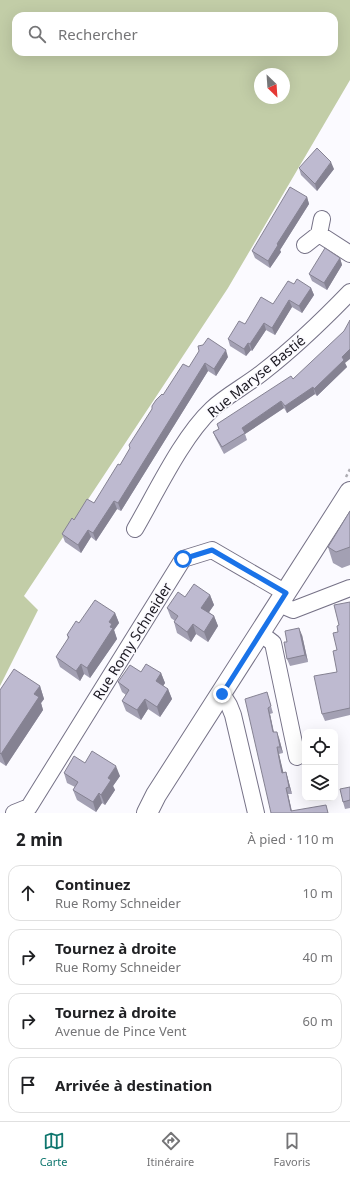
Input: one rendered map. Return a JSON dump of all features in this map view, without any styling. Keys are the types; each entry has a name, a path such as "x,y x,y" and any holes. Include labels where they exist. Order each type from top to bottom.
{"main road":[{"path":"147,813 156,795 350,492"}],"street":[{"path":"305,245 320,227 350,254"},
{"name":"Rue Maryse Bastié","path":"135,529 176,458 199,424 212,409 284,356 350,292"},
{"name":"Rue Romy Schneider","path":"14,813 34,810 183,559 212,550 282,598 293,610 350,588"},
{"path":"260,633 273,643 297,757"},
{"path":"222,694 233,715 256,813"}],"green space":[{"path":"0,0 350,0 350,80 228,288 24,596 38,610 0,686"}],"building":[{"path":"317,148 331,162 315,184 299,168"},
{"path":"290,187 307,197 268,261 252,251"},
{"path":"325,248 340,258 324,283 309,274"},
{"path":"297,279 311,288 299,306 289,300 272,328 264,323 250,344 248,343 244,349 228,339 239,321 245,324 261,297 273,304 288,281 294,284"},
{"path":"350,320 350,349 342,357 344,360 314,389 313,387 285,406 281,401 242,428 245,433 222,447 213,432 219,429 217,424 291,376 293,379 344,331"},
{"path":"208,338 226,350 214,369 205,363 118,503 114,501 93,533 88,530 78,545 62,534 72,518 74,520 87,499 94,503 118,464 120,465 130,448 129,445 152,409 152,406 156,400 162,394 163,395 183,364 189,367 199,351 198,346 203,345"},
{"path":"350,511 350,547 336,552 328,547"},
{"path":"194,584 210,595 201,608 214,616 204,632 193,624 187,632 174,622 178,616 167,608 178,592 185,597"},
{"path":"95,600 115,613 109,622 112,624 110,627 113,628 87,668 81,664 76,671 56,657 69,637 67,635 76,621 79,623"},
{"path":"350,602 350,708 322,714 314,676 337,672 333,651 337,650 333,633 338,632 337,626 339,625 334,605"},
{"path":"299,628 305,655 287,659 284,642 287,642 285,631"},
{"path":"146,664 161,673 156,681 168,689 157,707 145,699 137,710 122,701 129,690 118,682 130,665 141,672"},
{"path":"14,669 40,686 34,694 39,697 1,754 0,690"},
{"path":"267,692 271,706 268,708 273,732 277,732 280,747 277,747 282,773 286,772 289,787 286,788 291,811 326,805 328,813 271,813 245,699"},
{"path":"92,751 116,766 108,778 111,780 101,795 99,793 93,802 73,790 78,782 64,773 74,756 85,763"},
{"path":"350,787 350,800 343,802 340,789"}],"route":[{"path":"183,559 212,550 286,593 222,694"}]}
